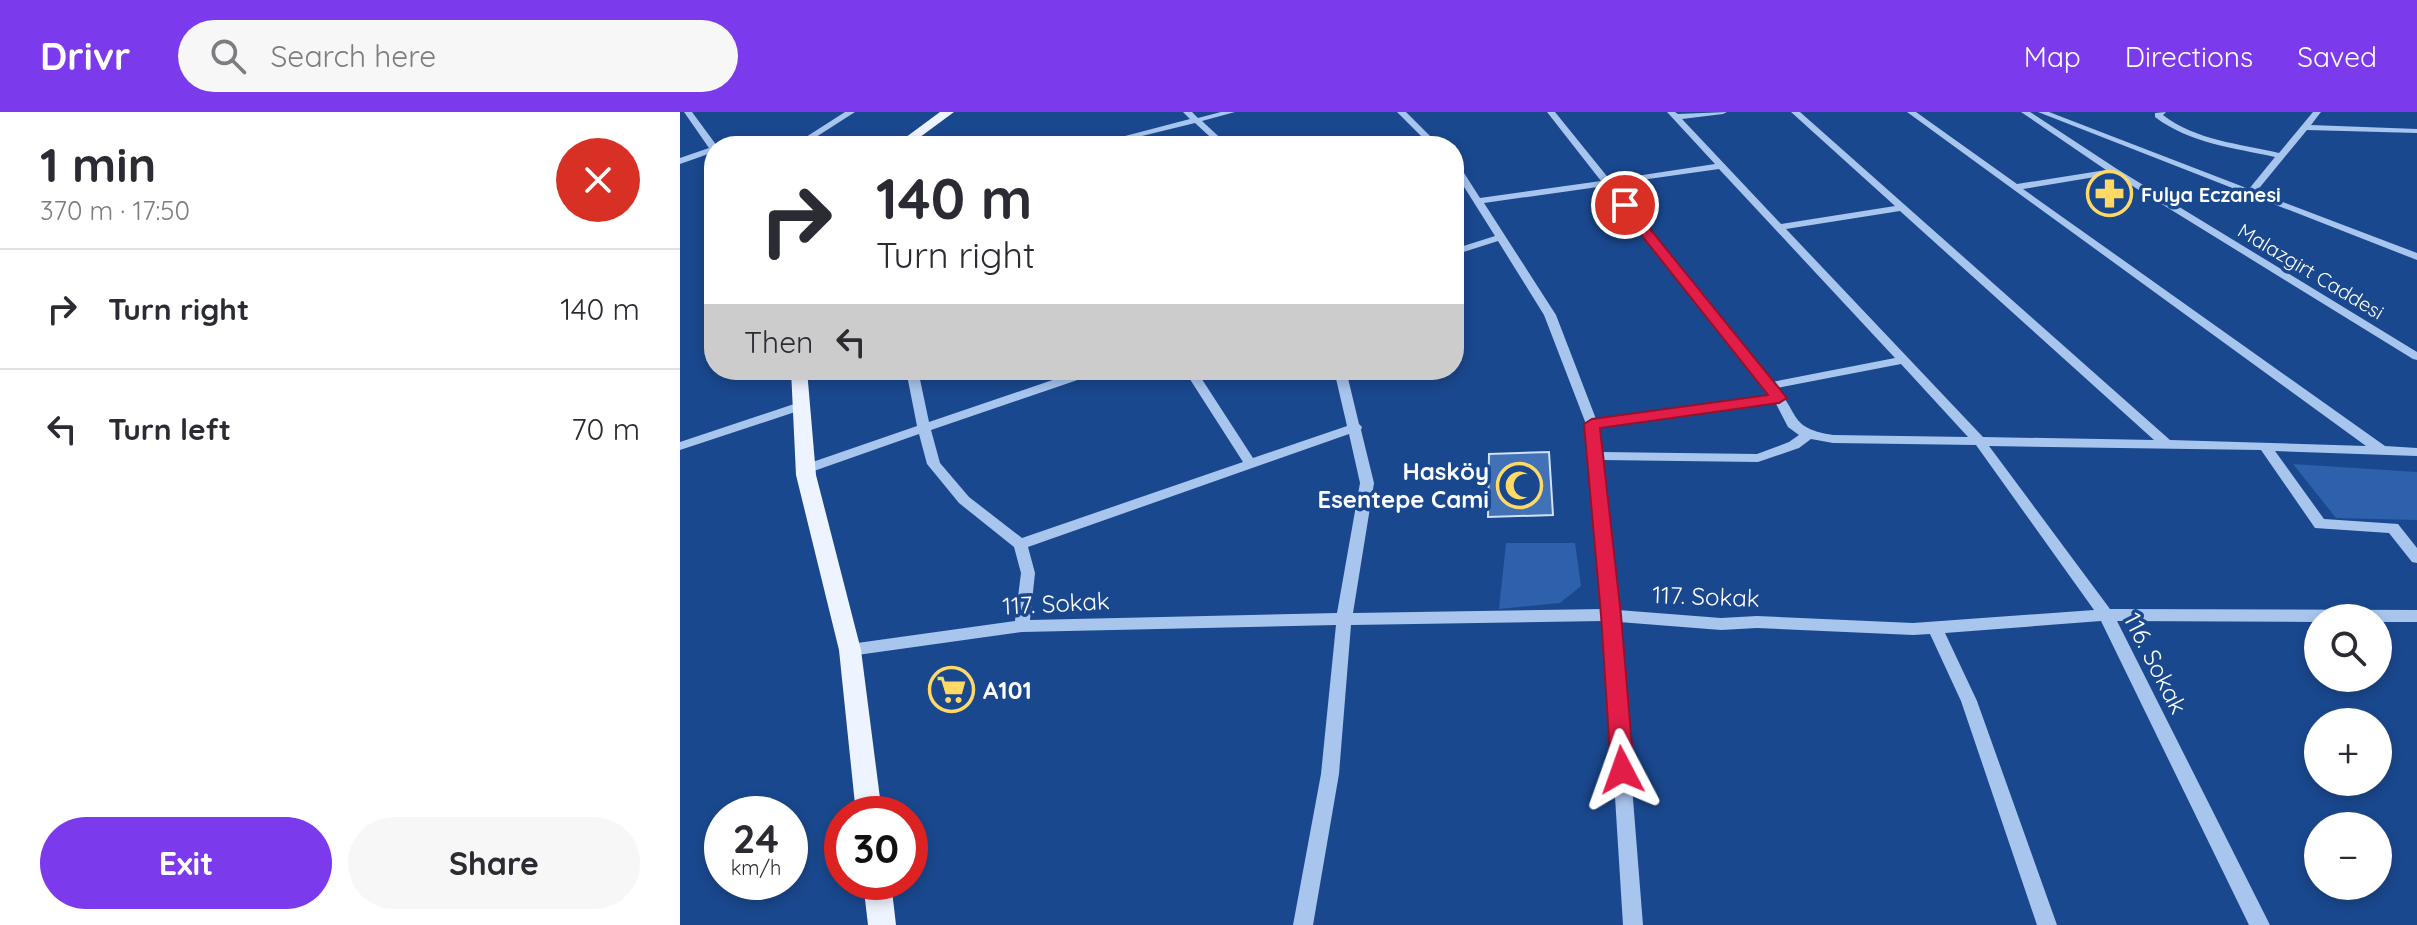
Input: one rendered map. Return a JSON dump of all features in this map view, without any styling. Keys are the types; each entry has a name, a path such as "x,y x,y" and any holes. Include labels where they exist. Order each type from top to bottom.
{"main road":[{"path":"914,136 948,112"},
{"path":"799,380 806,469 850,650 867,796"},
{"path":"879,900 882,925"}],"street":[{"path":"688,112 705,136"},
{"path":"812,136 851,112"},
{"path":"1187,112 1214,136"},
{"path":"1131,136 1231,112"},
{"path":"1401,112 1426,136"},
{"path":"1551,112 1779,398 1791,426 1807,436 2417,452"},
{"path":"1673,114 1723,112"},
{"path":"1795,112 2166,444"},
{"path":"1911,112 2382,451"},
{"name":"Malazgirt Caddesi","path":"2025,112 2114,171 2417,357"},
{"path":"2042,112 2417,257"},
{"path":"2145,112 2160,114 2166,123 2183,131 2280,156"},
{"path":"2251,192 2317,112"},
{"name":"116. Sokak","path":"1673,114 1979,441 2106,615 2260,925"},
{"path":"2304,127 2417,131"},
{"path":"680,161 704,152"},
{"path":"1480,201 1722,166"},
{"path":"2016,187 2114,171"},
{"path":"1464,178 1550,315 1592,424 1611,615 1633,925"},
{"path":"1780,227 1902,208"},
{"path":"1464,249 1502,237"},
{"path":"1768,386 1905,360"},
{"path":"914,380 934,464 964,500 1020,544 1028,573 1022,626"},
{"path":"806,469 1065,380"},
{"path":"1196,380 1250,463"},
{"path":"1303,925 1330,774 1344,619 1367,483 1343,380"},
{"path":"1592,424 1779,398"},
{"path":"680,446 800,406"},
{"path":"1020,544 1356,427"},
{"path":"1594,456 1758,458 1794,445 1807,436"},
{"path":"2265,446 2320,524 2393,528 2417,558"},
{"name":"117. Sokak","path":"850,650 1022,626 1344,619 1611,615 1721,624 1935,627 2106,615 2417,616"},
{"path":"1935,627 1969,701 2047,925"}],"shaded area":[{"path":"2293,464 2417,472 2417,520 2336,518"},
{"path":"1506,543 1575,543 1581,586 1560,603 1499,609"}],"building":[{"name":"Hasköy Esentepe Cami","path":"1549,452 1553,515 1488,517 1489,454"}],"place":[{"name":"Fulya Eczanesi","path":"2110,194"},
{"name":"Hasköy Esentepe Cami","path":"1520,485"},
{"name":"A101","path":"952,690"}],"route":[{"path":"1622,770 1611,615 1592,424 1779,398 1625,205"}]}
